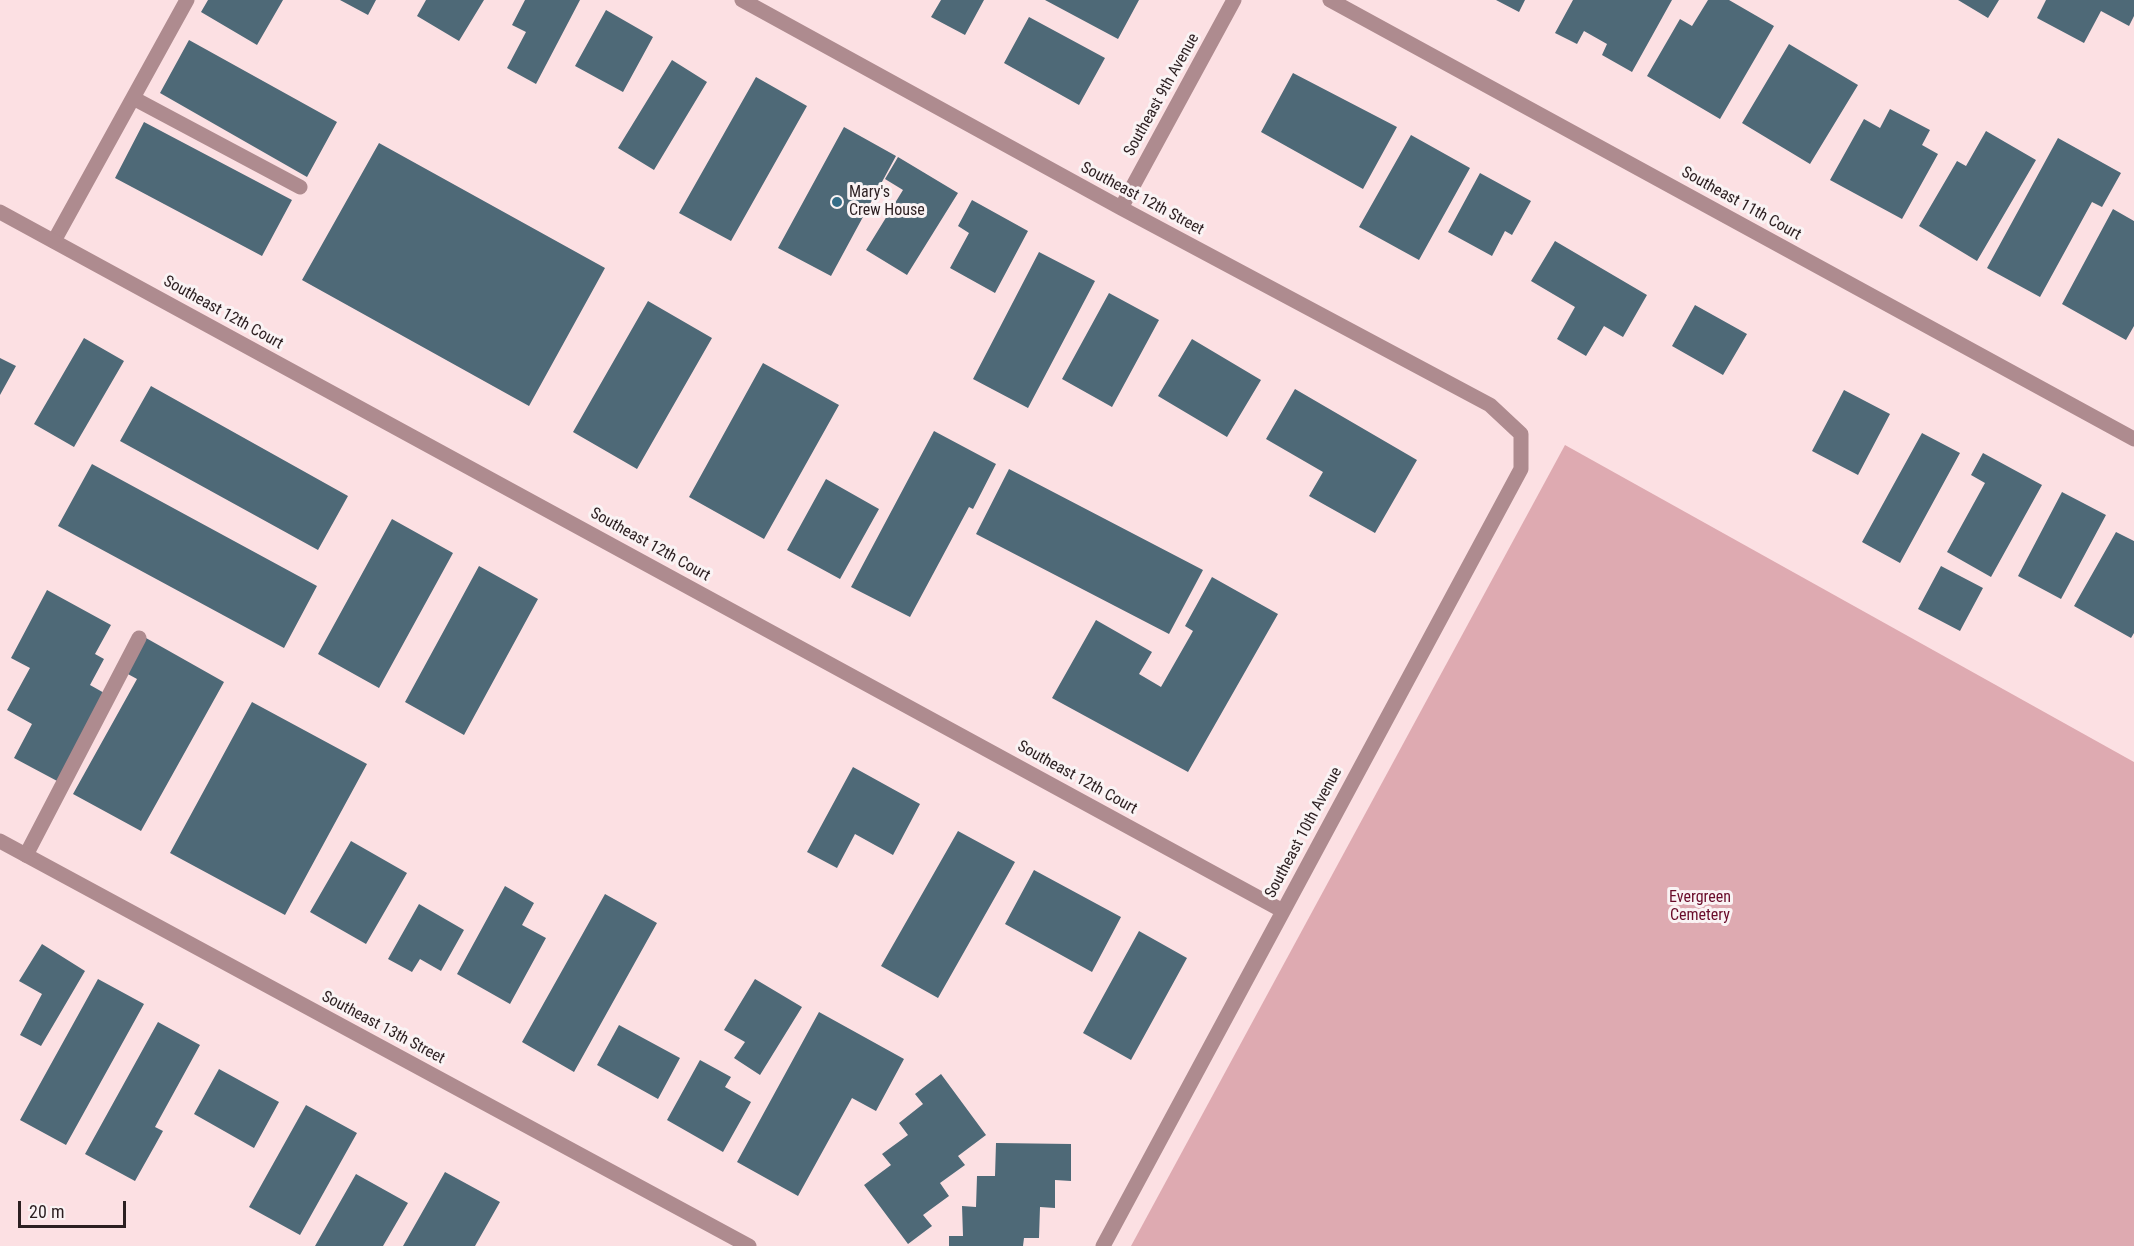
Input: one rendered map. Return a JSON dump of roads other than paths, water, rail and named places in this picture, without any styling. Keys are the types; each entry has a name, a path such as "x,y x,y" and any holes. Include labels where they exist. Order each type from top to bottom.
{"street":[{"path":"54,241 187,0"},
{"name":"Southeast 12th Street","path":"742,0 1121,208 1490,405 1521,434"},
{"name":"Southeast 9th Avenue","path":"1121,208 1234,0"},
{"name":"Southeast 11th Court","path":"1330,0 2134,439"},
{"path":"133,98 300,188"},
{"name":"Southeast 12th Court","path":"0,212 1283,911"},
{"name":"Southeast 10th Avenue","path":"1103,1246 1521,469 1521,434"},
{"path":"26,855 139,638"},
{"name":"Southeast 13th Street","path":"0,841 749,1246"}],"place":[{"name":"Mary's Crew House","path":"837,202"}],"park label":[{"name":"Evergreen Cemetery","path":"1700,907"}]}
